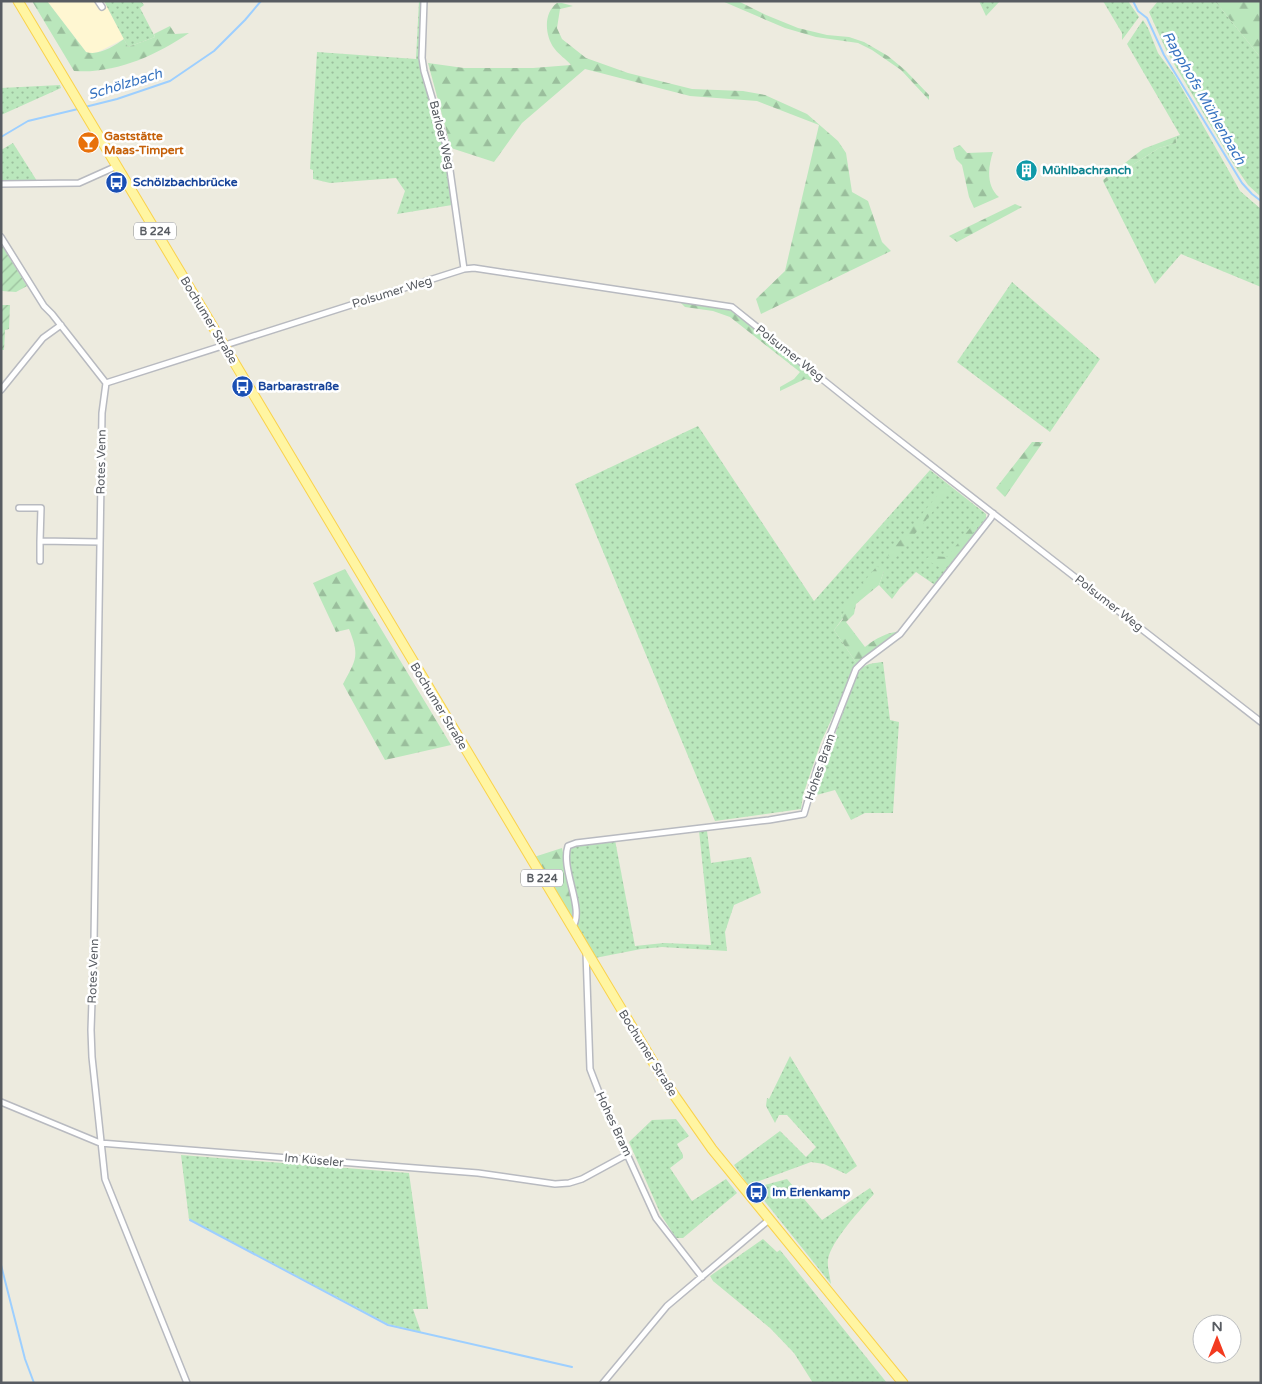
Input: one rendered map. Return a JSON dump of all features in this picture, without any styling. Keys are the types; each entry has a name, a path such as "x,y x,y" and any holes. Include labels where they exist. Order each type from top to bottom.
{"main road":[{"name":"Bochumer Straße","path":"18,1 664,1082 712,1148 903,1383"}],"street":[{"path":"98,1 102,7"},
{"name":"Barloer Weg","path":"424,1 422,58 424,71 447,149 464,269"},
{"path":"1,184 80,183 117,166"},
{"path":"1,237 44,306 106,383 223,346"},
{"name":"Polsumer Weg","path":"223,346 464,269 474,268 732,308 1261,722"},
{"path":"1,390 43,338 61,325"},
{"name":"Rotes Venn","path":"106,383 102,413 91,1030 100,1143 104,1179 187,1383"},
{"path":"19,508 41,508 40,561"},
{"name":"Hohes Bram","path":"572,928 576,915 576,904 564,855 568,846 576,843 769,820 804,814 817,770 856,669 900,634 993,513"},
{"path":"40,541 100,542"},
{"name":"Hohes Bram","path":"586,951 590,1069 656,1218 702,1277"},
{"name":"Im Küseler","path":"1,1102 100,1143 478,1173 555,1184 569,1183 582,1179 628,1154"},
{"path":"603,1383 667,1306 770,1219"}],"shaded area":[{"path":"47,1 96,1 100,8 106,5 124,39 90,54 86,52"}],"green space":[{"path":"32,1 47,1 86,52 96,53 124,39 128,47 155,37 154,34 170,26 175,34 189,33 162,49 134,62 104,70 74,71"},
{"path":"104,1 141,1 144,5 140,8 155,37 128,47"},
{"path":"419,1 422,1 422,71 448,165 452,205 397,214 405,191 396,178 330,183 313,179 313,170 310,169 317,52 416,59"},
{"path":"722,1 738,1 798,28 827,35 849,37 864,42 888,56 905,70 929,95 929,100 901,70 872,50 858,43 816,37 785,28"},
{"path":"979,1 1000,1 986,16"},
{"path":"1103,1 1128,1 1139,17 1122,40 1122,33"},
{"path":"1158,1 1215,1 1261,58 1261,197 1248,185 1233,163 1167,52 1149,12"},
{"path":"1215,1 1261,1 1261,58"},
{"path":"557,3 573,6 560,9 557,28 562,39 586,58 628,73 692,89 743,91 765,95 807,114 838,141 846,153 852,192 868,201 882,242 891,251 761,314 756,299 785,271 819,125 757,101 690,96 585,69 522,123 494,162 451,148 428,63 464,68 533,68 571,65 554,48 547,31 549,13"},
{"path":"1143,20 1158,53 1175,76 1240,191 1261,209 1261,287 1181,254 1155,284 1104,183 1159,148 1176,143 1177,136 1180,135 1127,44"},
{"path":"60,85 61,88 1,115 1,88"},
{"path":"1177,136 1176,143 1159,148 1104,183 1103,180 1143,149"},
{"path":"13,143 37,181 1,182 1,150"},
{"path":"960,145 967,153 993,152 989,176 992,187 999,197 974,208 969,197 962,165 956,159 953,148"},
{"path":"1015,204 1022,207 957,242 949,236"},
{"path":"1,244 27,286 16,292 2,291 2,305 10,305 9,329 5,330 4,350 1,350"},
{"path":"1012,282 1100,359 1050,432 957,362"},
{"path":"680,302 722,307 736,312 814,374 821,383 805,379 780,391 780,387 794,379 800,372 730,317 713,311 685,307"},
{"path":"698,426 814,601 930,470 986,514 986,518 935,585 916,572 892,599 879,585 884,571 841,616 843,618 834,630 857,664 821,742 803,795 801,809 715,821 575,484"},
{"path":"1032,442 1043,442 1005,497 996,488"},
{"path":"946,485 951,489 894,560 888,555"},
{"path":"975,522 979,525 944,570 925,559 931,556 947,557"},
{"path":"877,566 884,571 879,585 856,604 854,614 846,622 865,647 881,636 901,631 877,651 857,664 834,630 843,619 841,616 846,609 846,603"},
{"path":"345,569 451,745 385,760 343,684 355,658 355,646 349,629 336,632 313,583"},
{"path":"883,662 890,720 899,722 893,813 865,813 851,820 835,790 813,796 855,679 860,670 866,666"},
{"path":"699,831 707,831 711,863 751,857 761,893 734,905 725,932 727,951 662,947 595,958 576,927 578,907 568,867 568,852 570,848 585,843 615,840 635,946 664,943 711,945"},
{"path":"562,848 574,904 572,916 569,916 534,857"},
{"path":"790,1056 857,1166 846,1174 824,1164 811,1162 748,1185 734,1165 780,1131 806,1157 816,1147 787,1115 779,1115 775,1123 766,1106 767,1098 769,1099"},
{"path":"676,1119 689,1136 677,1144 683,1158 670,1168 692,1201 726,1179 737,1193 683,1238 676,1238 661,1215 629,1142 652,1120"},
{"path":"181,1155 409,1173 428,1309 413,1309 421,1332 388,1324 189,1219"},
{"path":"787,1179 822,1220 870,1188 874,1194 834,1244 828,1260 831,1284 754,1188"},
{"path":"763,1239 777,1252 780,1250 887,1383 813,1383 794,1353 770,1328 713,1281 710,1276"}],"waterway":[{"name":"Schölzbach","path":"85,107 117,99 170,81 214,51 261,1"},
{"name":"Rapphofs Mühlenbach","path":"1133,1 1138,11 1147,18 1164,55 1242,183 1261,201"},
{"name":"Schölzbach","path":"1,137 28,121 78,109"},
{"path":"190,1220 388,1325 572,1367"},
{"path":"1,1265 25,1359 34,1383"}],"place":[{"name":"Gaststätte Maas-Timpert","path":"88,143"},
{"name":"Mühlbachranch","path":"1026,170"},
{"name":"Schölzbachbrücke","path":"117,182"},
{"name":"Barbarastraße","path":"242,386"},
{"name":"Im Erlenkamp","path":"756,1192"}]}
